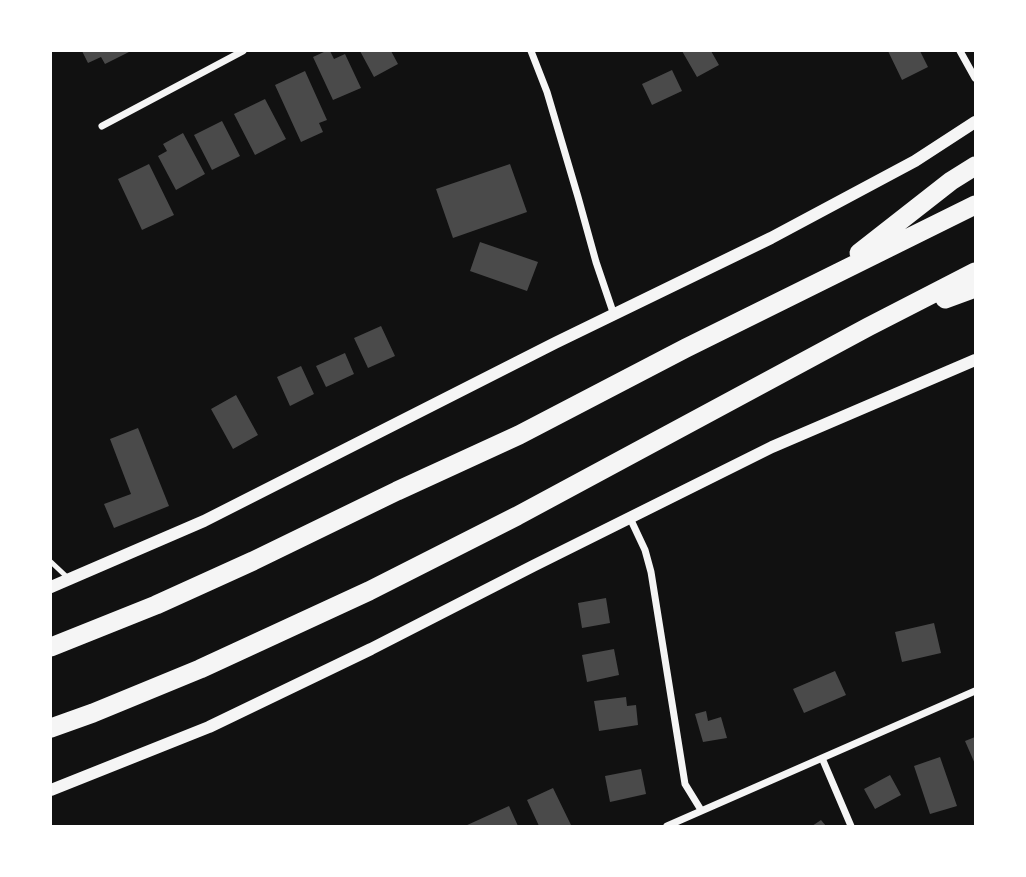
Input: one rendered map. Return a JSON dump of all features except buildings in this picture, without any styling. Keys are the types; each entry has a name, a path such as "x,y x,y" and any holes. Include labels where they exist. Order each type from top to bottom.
{"highway":[{"path":"826,279 951,181 975,166"},
{"path":"51,647 253,561 519,435 686,348 975,205"},
{"path":"51,728 200,669 369,591 517,516 975,272"},
{"path":"869,327 975,288"}],"street":[{"path":"102,126 243,51"},
{"path":"531,51 547,92 614,315"},
{"path":"960,51 975,78"},
{"path":"51,587 204,521 555,343 725,261 851,197 915,161 975,122"},
{"path":"51,790 255,706 772,447 975,360"},
{"path":"631,518 651,572 685,784 701,810"},
{"path":"667,826 975,691"},
{"path":"822,758 851,826"}],"lane":[{"path":"51,562 69,580"}]}
